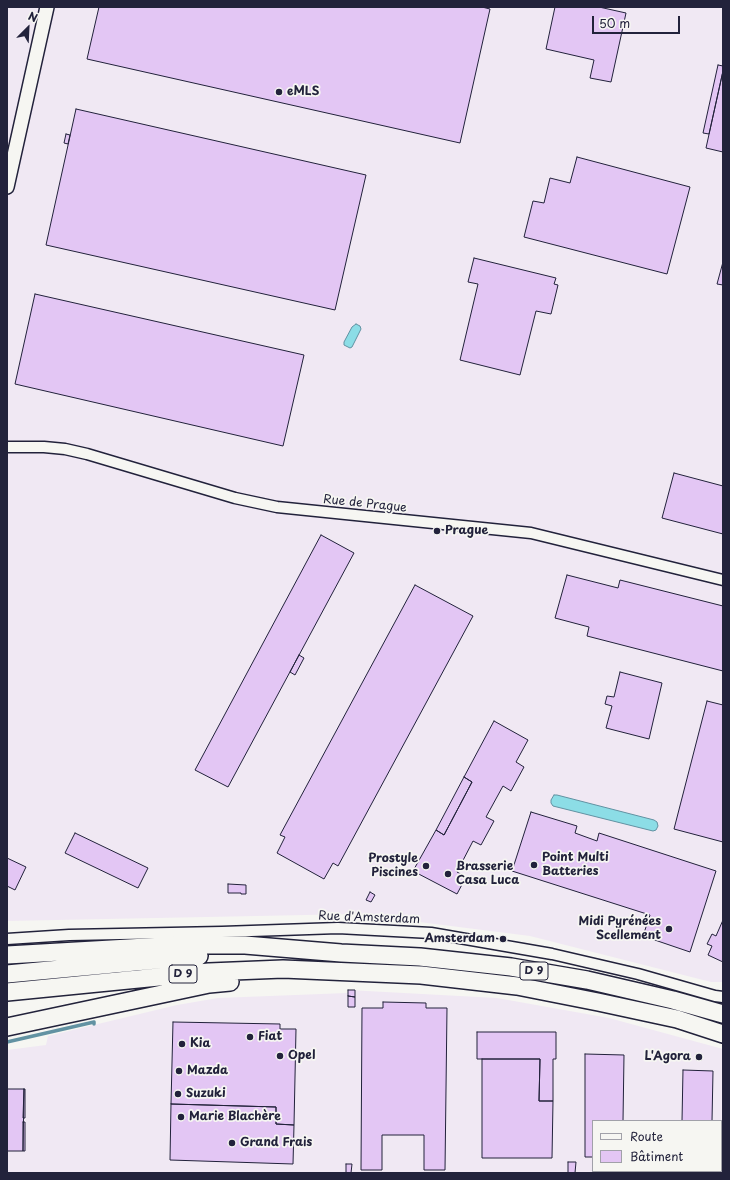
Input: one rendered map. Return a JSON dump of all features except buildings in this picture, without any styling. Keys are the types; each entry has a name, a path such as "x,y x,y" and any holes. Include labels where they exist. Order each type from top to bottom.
{"highway":[{"path":"7,954 181,946 245,945 341,953"},
{"name":"D 9","path":"7,974 208,955 341,953 420,957 511,966 587,980 673,1000 723,1014"},
{"name":"D 9","path":"7,992 209,972 283,969 421,975 517,986 677,1019 723,1034"},
{"path":"7,1027 208,984 360,972"}],"street":[{"path":"7,187 46,7"},
{"name":"Rue de Prague","path":"7,447 44,447 65,449 87,454 235,498 276,507 409,522 531,533 723,580"},
{"name":"Rue d'Amsterdam","path":"7,940 68,935 338,928 431,933 552,954 638,974 723,997"}],"shaded area":[{"path":"7,7 723,7 723,982 711,982 530,936 356,914 7,921"},
{"path":"348,990 497,998 609,1018 723,1049 723,1173 7,1173 7,1050 46,1045 48,1036 177,1005 218,998 347,993"}],"water":[{"path":"356,324 360,326 361,329 352,347 350,348 344,345 344,342 352,327"},
{"path":"554,795 654,820 657,822 658,826 656,830 653,831 553,806 551,800"}],"waterway":[{"path":"7,1042 94,1022 94,1024"}],"place":[{"name":"eMLS","path":"279,92"},
{"name":"Prague","path":"437,531"},
{"name":"Point Multi Batteries","path":"534,865"},
{"name":"Prostyle Piscines","path":"426,866"},
{"name":"Brasserie Casa Luca","path":"448,874"},
{"name":"Midi Pyrénées Scellement","path":"669,929"},
{"name":"Amsterdam","path":"503,939"},
{"name":"Fiat","path":"250,1037"},
{"name":"Kia","path":"182,1044"},
{"name":"Opel","path":"280,1056"},
{"name":"L'Agora","path":"699,1057"},
{"name":"Mazda","path":"179,1071"},
{"name":"Suzuki","path":"178,1094"},
{"name":"Marie Blachère","path":"181,1117"},
{"name":"Grand Frais","path":"232,1143"}]}
